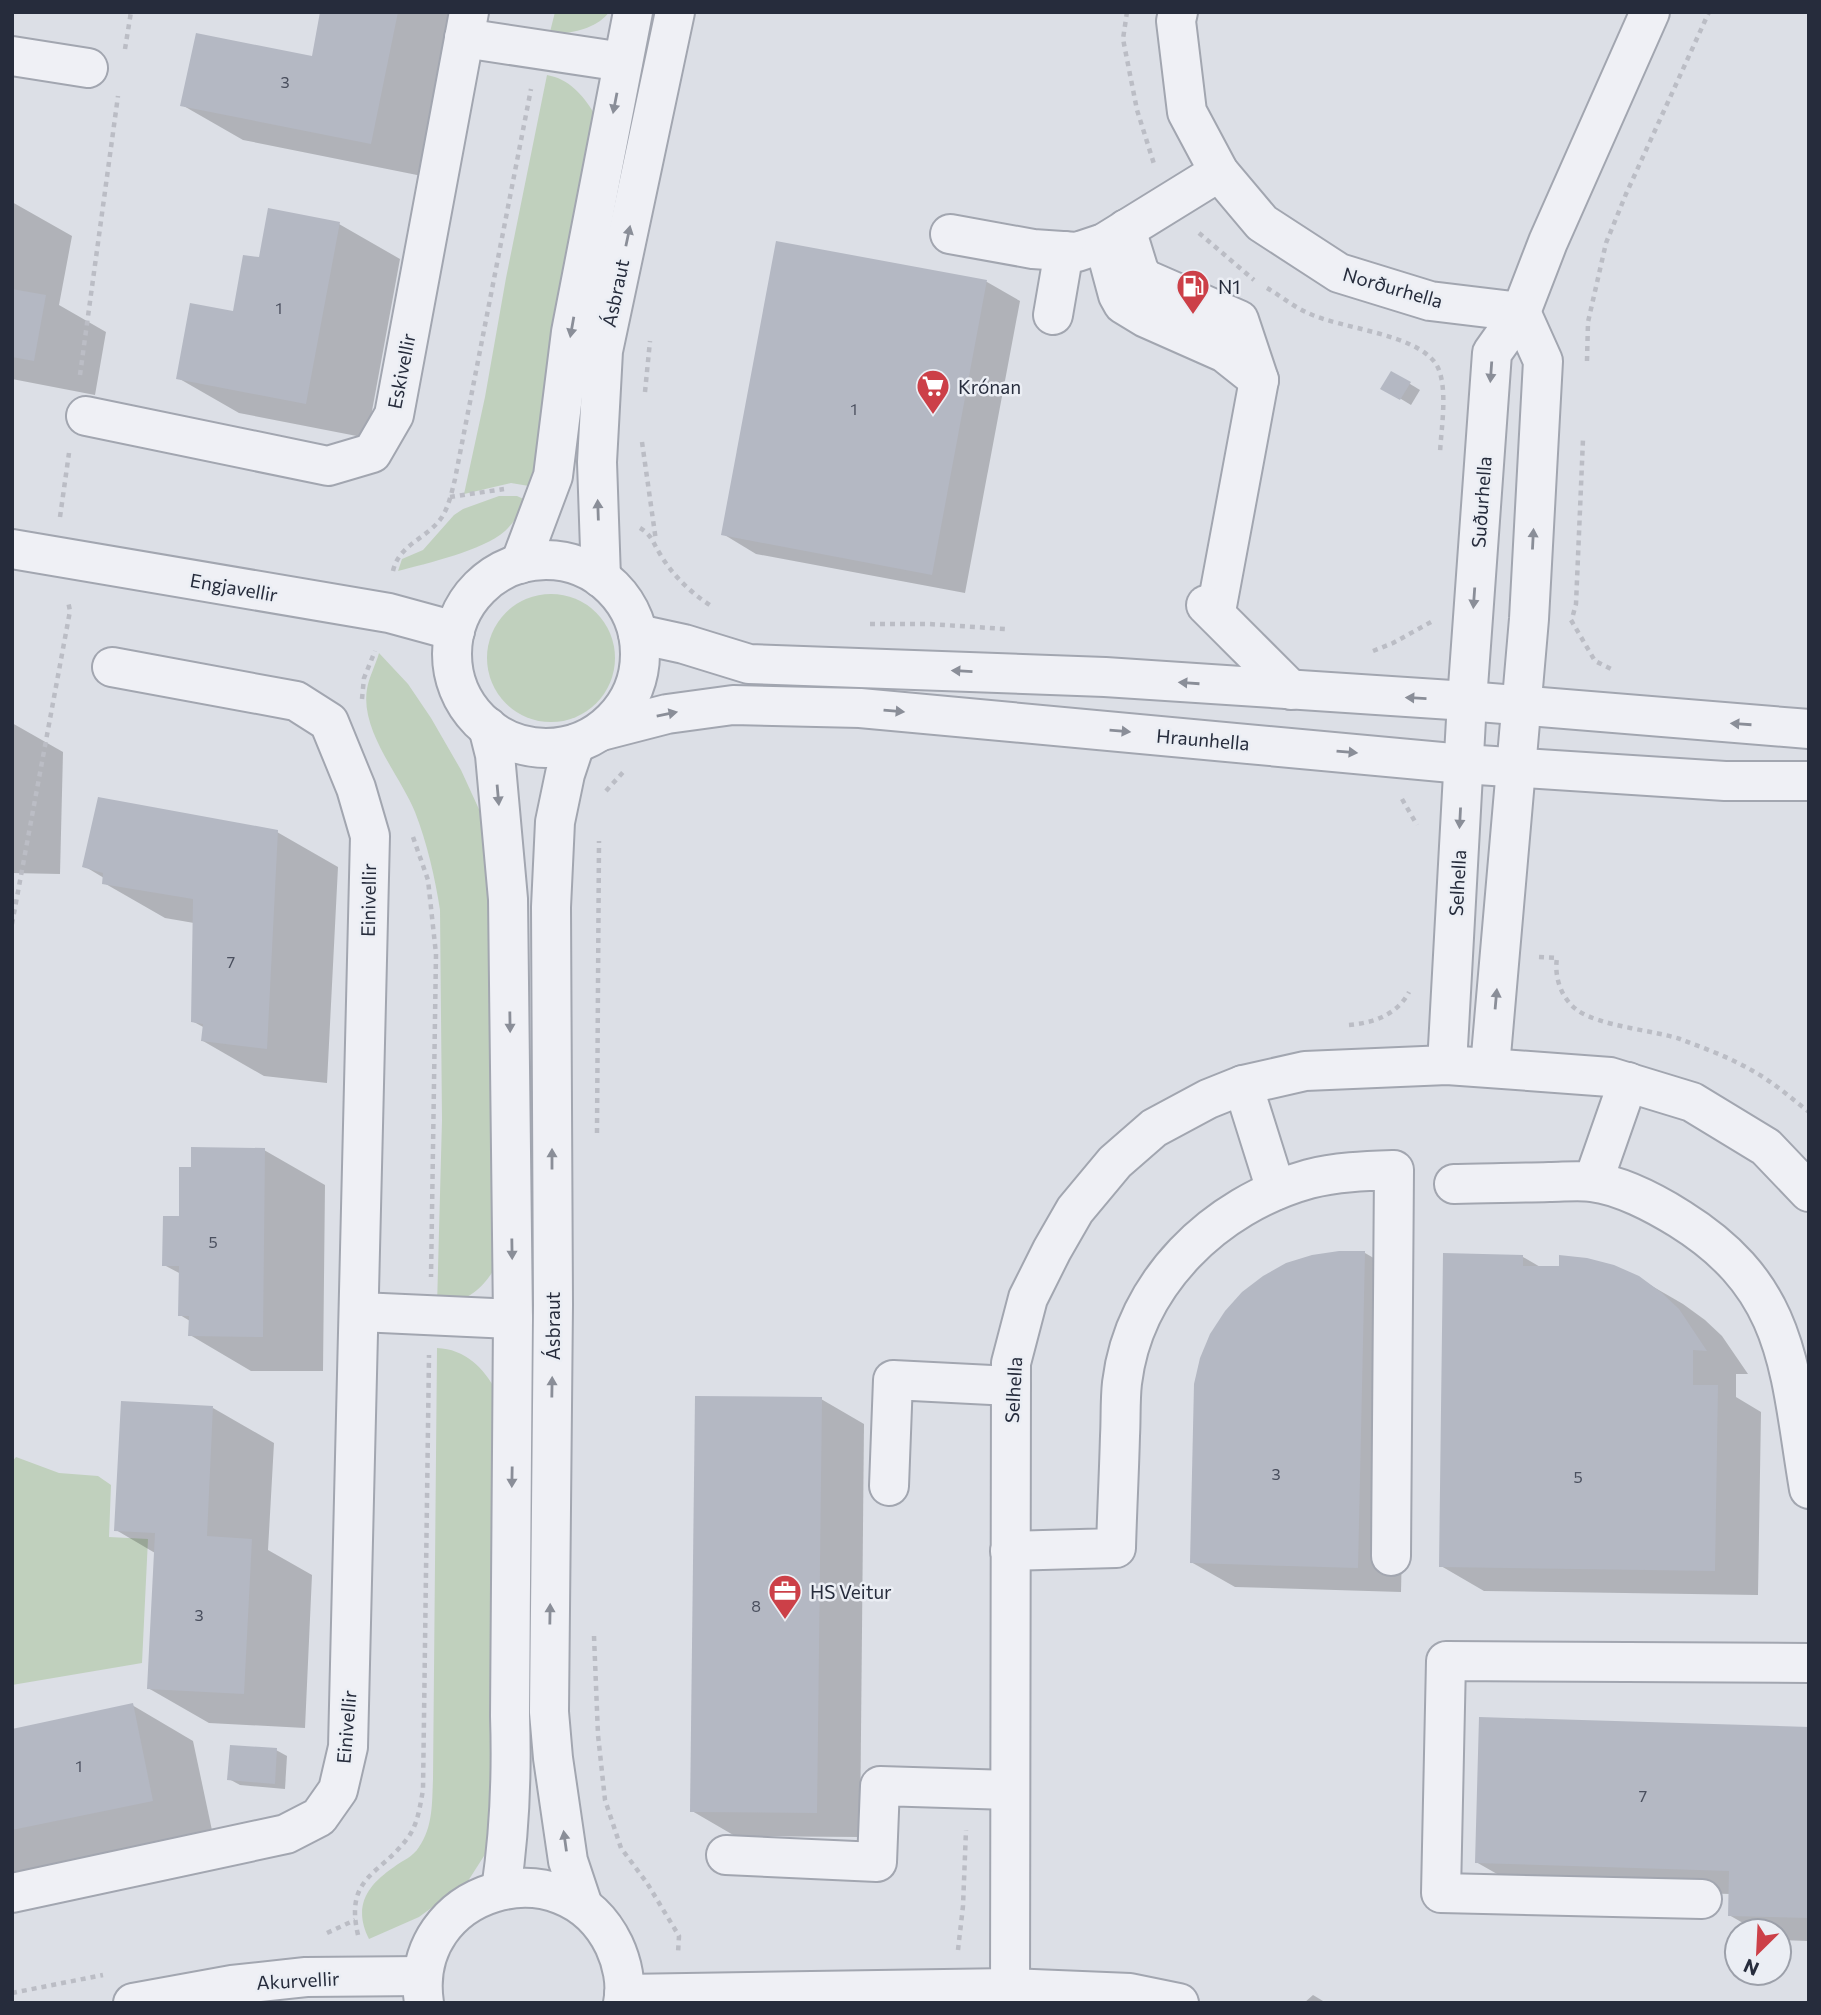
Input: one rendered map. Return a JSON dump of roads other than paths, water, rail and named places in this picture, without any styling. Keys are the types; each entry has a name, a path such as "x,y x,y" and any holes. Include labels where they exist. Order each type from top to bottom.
{"street":[{"name":"Ásbraut","path":"520,564 553,476 571,332 633,12"},
{"name":"Ásbraut","path":"601,578 597,462 603,351 675,12"},
{"name":"Norðurhella","path":"1178,12 1176,21 1187,112 1219,172 1262,223 1339,273 1430,301 1521,312"},
{"name":"Suðurhella","path":"1467,701 1492,353 1521,312 1548,242 1650,12"},
{"name":"Eskivellir","path":"78,431 328,466 372,453 394,415 466,25 538,49 623,62"},
{"path":"12,56 88,68"},
{"path":"950,234 1033,249 1077,252 1115,236 1219,172"},
{"path":"1115,236 1145,279 1240,320 1259,380 1212,606 1292,690"},
{"path":"1053,315 1064,251"},
{"path":"1490,1067 1528,619 1543,361 1521,312"},
{"name":"Engjavellir","path":"12,549 388,613 455,631"},
{"path":"541,560 562,561 583,567 601,578 618,593 630,612 638,634 640,656 637,677 629,698 617,716 588,737 552,748 529,747 507,740 488,727 469,708 457,684 452,657 455,631 468,601 491,578 520,564 541,560"},
{"path":"638,634 684,644 749,664 1105,677 1467,701 1809,729"},
{"name":"Einivellir","path":"12,1893 286,1833 319,1817 338,1790 348,1747 370,836 356,788 329,722 296,701 112,667"},
{"name":"Selhella","path":"1447,1065 1467,701"},
{"name":"Hraunhella","path":"588,737 667,714 733,705 860,708 1463,765 1725,781 1809,781"},
{"name":"Ásbraut","path":"488,727 495,755 508,899 513,1319 510,1716 512,1782 501,1890"},
{"name":"Ásbraut","path":"583,1906 568,1861 549,1712 553,1305 551,907 555,822 565,774 588,737"},
{"name":"Selhella","path":"1010,1995 1011,1363 1028,1298 1052,1250 1076,1210 1115,1162 1154,1128 1208,1099 1243,1085 1305,1071 1447,1065 1610,1077 1692,1102 1766,1147 1809,1192"},
{"path":"1593,1182 1628,1082"},
{"path":"1243,1085 1276,1190"},
{"path":"1010,1551 1116,1548 1122,1382 1130,1347 1144,1312 1162,1281 1184,1252 1212,1227 1242,1206 1276,1190 1324,1176 1394,1170 1391,1556"},
{"path":"1454,1184 1593,1182 1650,1202 1716,1244 1740,1267 1760,1294 1776,1323 1787,1355 1809,1489"},
{"path":"360,1312 513,1319"},
{"path":"889,1486 893,1380 1011,1386"},
{"path":"1702,1899 1441,1894 1446,1661 1809,1663"},
{"path":"726,1855 877,1862 880,1786 1010,1790"},
{"path":"424,1989 432,1947 448,1920 463,1906 481,1896 501,1890 529,1887 557,1892 583,1906 606,1930 621,1960 624,1998 675,1993 1130,1993 1179,2003"},
{"name":"Akurvellir","path":"132,2003 244,1984 306,1977 371,1977 424,1989"}],"place":[{"name":"N1","path":"1193,316"},
{"name":"Krónan","path":"933,416"},
{"name":"HS Veitur","path":"785,1621"}]}
